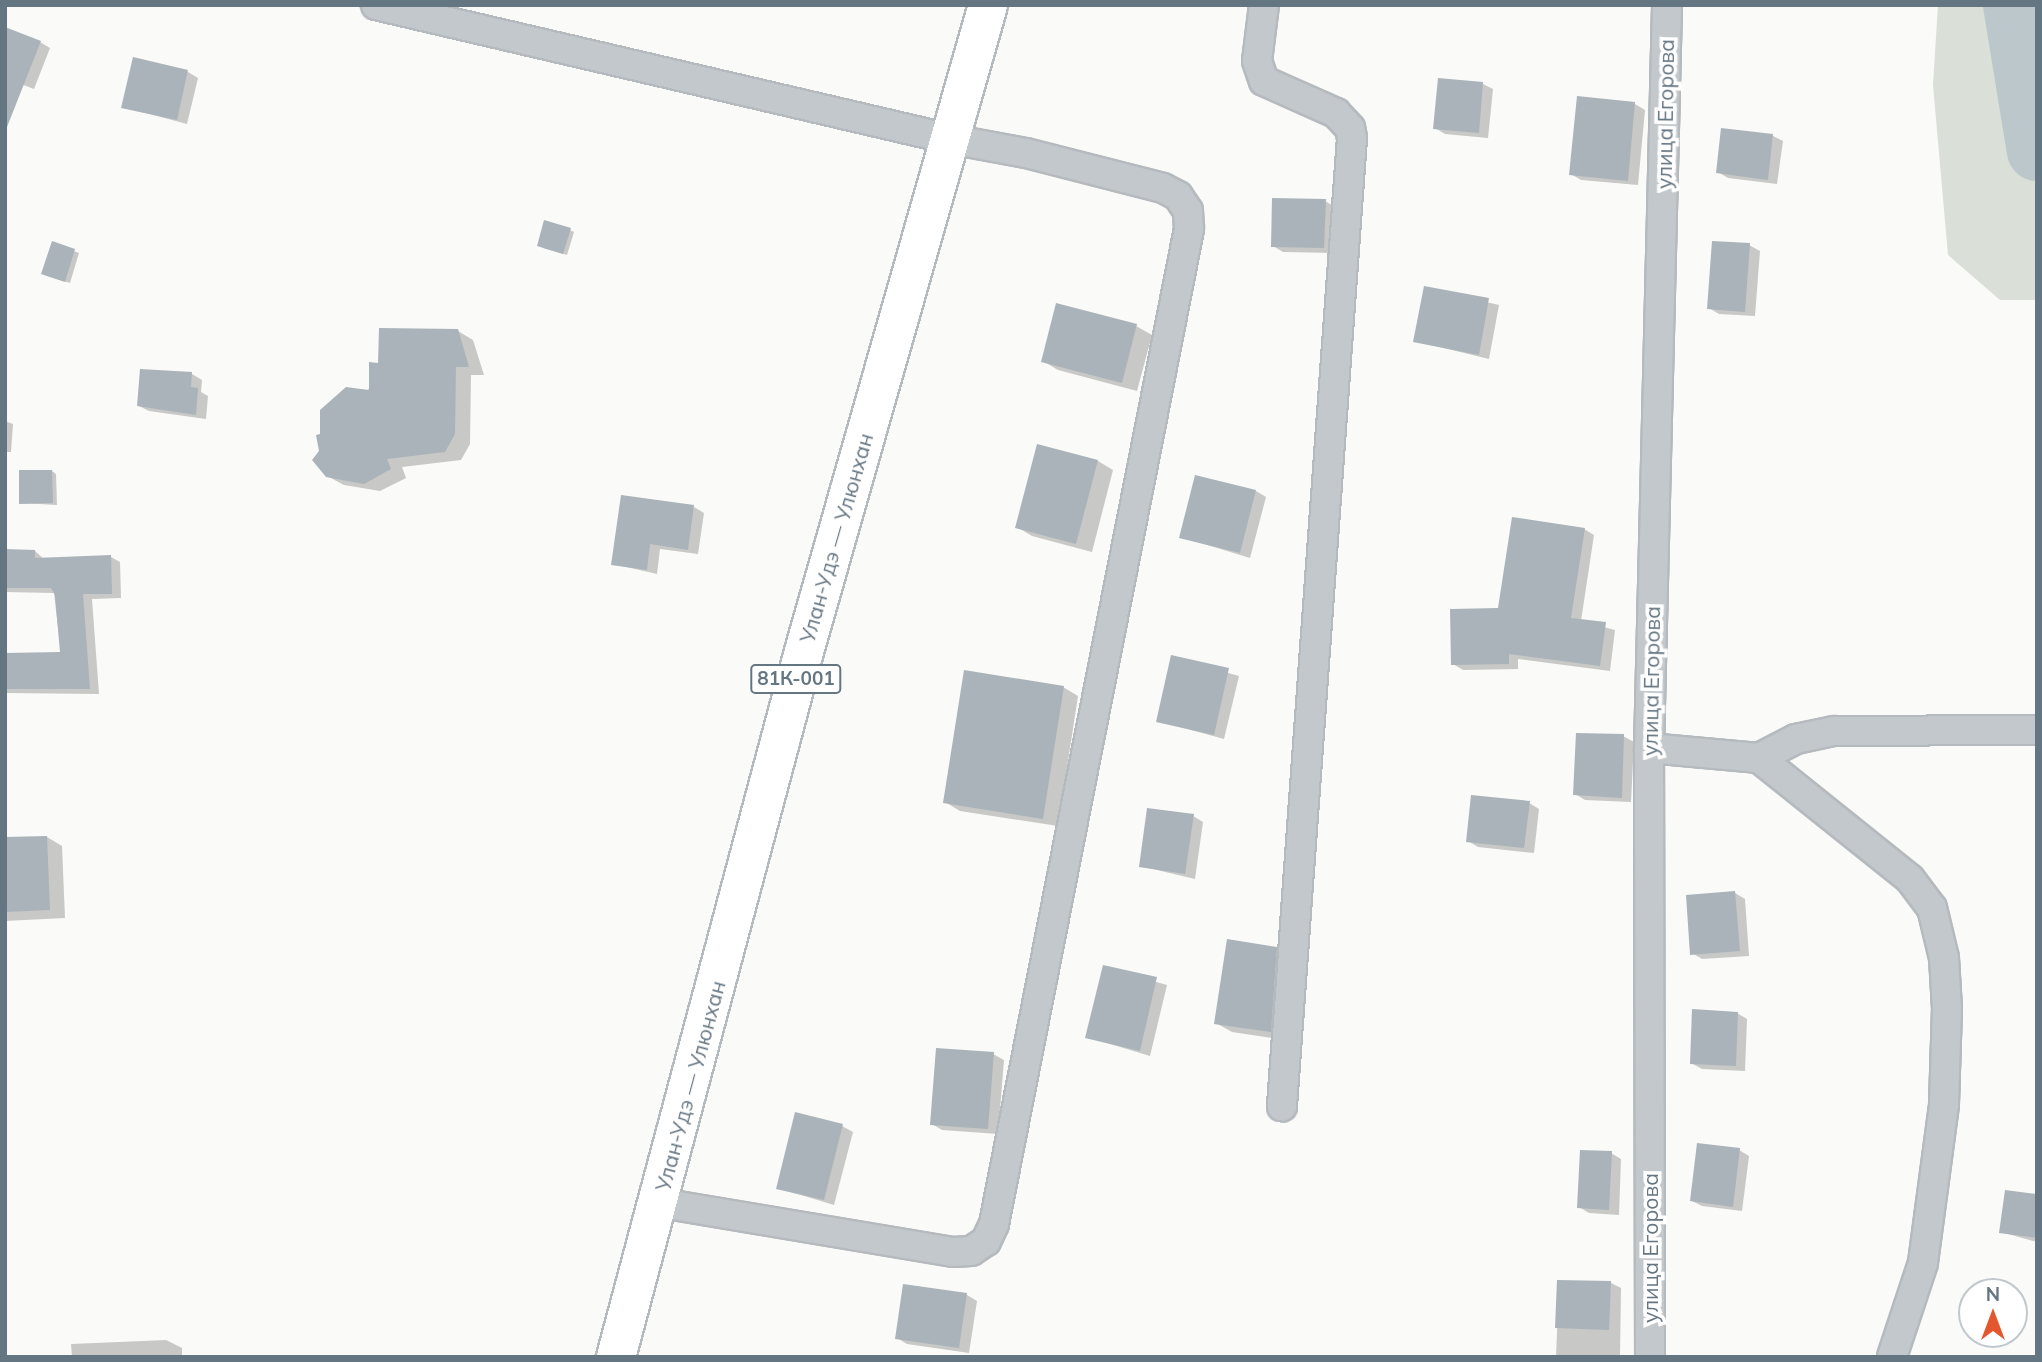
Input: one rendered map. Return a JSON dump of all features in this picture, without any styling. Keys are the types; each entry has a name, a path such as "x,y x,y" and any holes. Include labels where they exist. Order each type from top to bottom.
{"main road":[{"name":"Улан-Удэ — Улюнхан","path":"616,1357 803,655 988,5"}],"street":[{"path":"376,5 950,139 1026,153 1163,188 1178,196 1188,211 1189,229 994,1224 986,1241 971,1251 953,1252 659,1203"},
{"path":"1264,5 1257,61 1264,81 1336,113 1350,128 1352,138 1282,1106"},
{"name":"улица Егорова","path":"1650,1357 1649,748 1667,5"},
{"path":"1649,748 1759,758 1796,739 1834,730 2037,730"},
{"path":"1759,758 1910,878 1931,908 1944,958 1947,1008 1944,1105 1934,1190 1923,1264 1892,1357"}],"shaded area":[{"path":"1938,5 2037,5 2037,300 2000,300 1948,255 1933,85"}],"building":[{"path":"5,27 41,41 7,127 5,127"},
{"path":"133,57 188,70 177,120 121,108"},
{"path":"1438,78 1483,82 1479,133 1433,129"},
{"path":"1577,96 1635,102 1628,181 1569,175"},
{"path":"1721,128 1773,134 1768,180 1716,173"},
{"path":"1272,198 1326,199 1324,248 1271,247"},
{"path":"544,220 571,228 563,254 537,246"},
{"path":"52,241 75,249 65,282 41,274"},
{"path":"1712,241 1750,243 1745,312 1707,309"},
{"path":"1424,286 1489,298 1479,355 1413,342"},
{"path":"1056,303 1137,324 1122,383 1041,362"},
{"path":"379,328 458,329 469,367 456,367 455,434 445,452 387,459 391,469 364,484 326,477 312,460 319,451 316,435 320,434 320,410 346,387 369,390 369,362 378,363"},
{"path":"140,369 192,372 191,387 198,388 196,415 137,406"},
{"path":"1037,444 1098,460 1076,544 1015,528"},
{"path":"19,470 52,470 53,503 19,504"},
{"path":"1195,475 1256,490 1240,553 1179,538"},
{"path":"621,495 694,505 688,550 650,544 647,570 611,565"},
{"path":"1512,517 1585,528 1571,618 1606,622 1600,666 1509,654 1509,664 1451,665 1450,609 1498,608"},
{"path":"5,549 35,550 35,558 111,555 112,594 83,594 90,689 5,689 5,653 60,652 55,595 51,588 5,588"},
{"path":"1171,655 1229,668 1214,735 1156,722"},
{"path":"964,670 1064,686 1043,819 943,803"},
{"path":"1576,733 1624,734 1622,798 1573,795"},
{"path":"1471,795 1530,801 1524,848 1466,842"},
{"path":"1147,808 1194,814 1185,874 1139,867"},
{"path":"47,836 50,910 5,912 5,837"},
{"path":"1735,891 1740,951 1690,955 1686,895"},
{"path":"1227,939 1277,947 1271,1032 1214,1024"},
{"path":"1103,965 1157,977 1140,1051 1085,1038"},
{"path":"1692,1009 1738,1012 1736,1066 1690,1064"},
{"path":"936,1048 994,1052 988,1129 930,1125"},
{"path":"795,1112 843,1124 824,1200 776,1189"},
{"path":"1697,1143 1740,1148 1733,1207 1690,1201"},
{"path":"1580,1150 1612,1151 1609,1210 1577,1208"},
{"path":"2005,1190 2037,1194 2037,1238 1999,1233"},
{"path":"1557,1280 1611,1281 1609,1330 1555,1328"},
{"path":"903,1284 967,1293 959,1348 895,1339"}],"waterway":[{"path":"2013,5 2037,151"}]}
